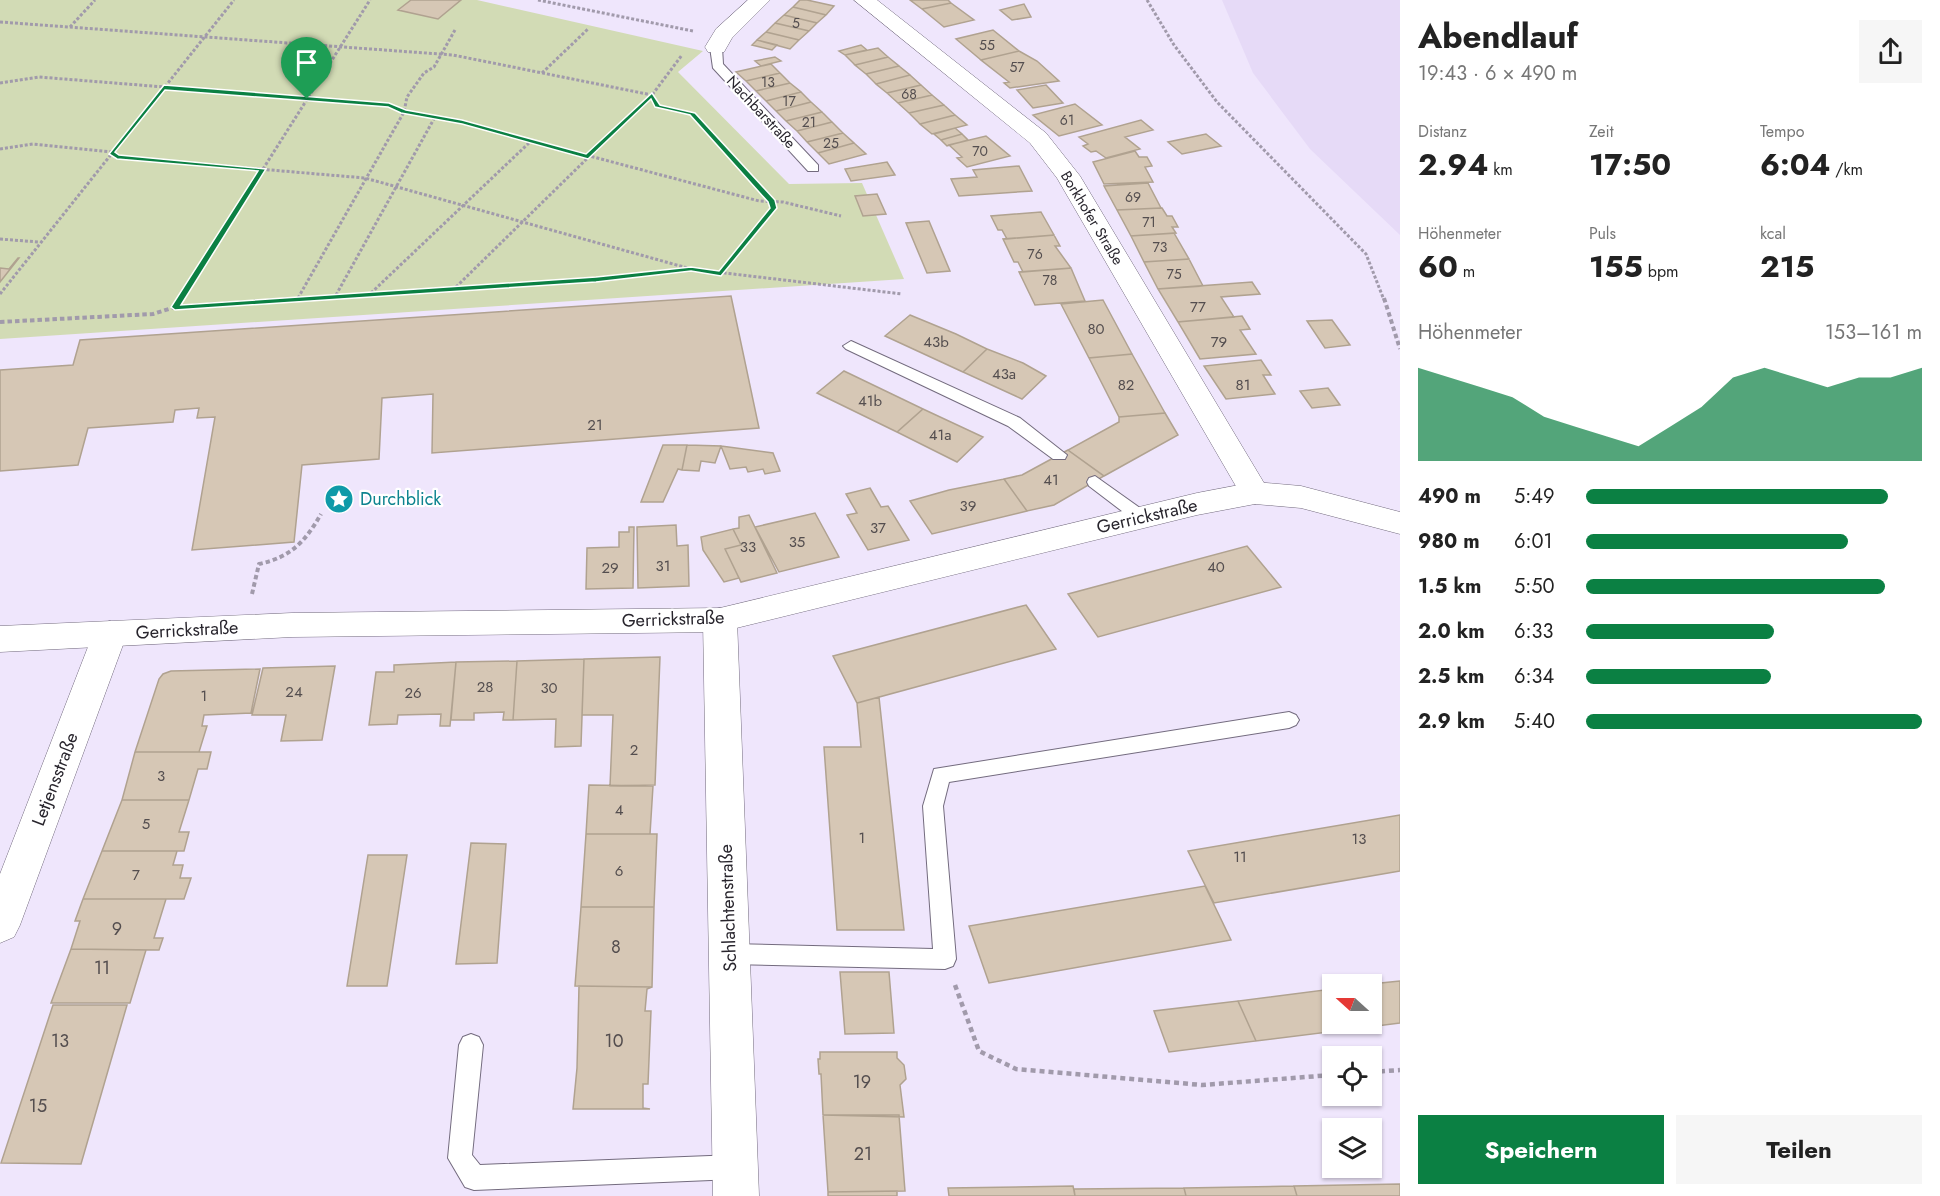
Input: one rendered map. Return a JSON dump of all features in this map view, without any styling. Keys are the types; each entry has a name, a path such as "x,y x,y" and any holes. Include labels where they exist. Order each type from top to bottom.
{"street":[{"path":"720,40 760,0"},
{"name":"Borkhofer Straße","path":"864,0 1038,138 1068,176 1255,493"},
{"name":"Gerrickstraße","path":"0,639 244,627 720,620 1142,517 1255,493 1301,497 1400,523"},
{"name":"Schlachtenstraße","path":"720,620 736,1181"},
{"name":"Letjensstraße","path":"0,925 110,634"}],"lane":[{"name":"Nachbarstraße","path":"720,40 717,65 813,168"},
{"path":"851,346 1014,422 1059,454"},
{"path":"1095,482 1142,517"},
{"path":"729,954 945,959 933,806 941,775 1289,720"},
{"path":"471,1045 460,1158 474,1178 736,1181"}],"path":[{"path":"70,27 95,0"},
{"path":"0,294 39,242 234,0"},
{"path":"175,307 370,0"},
{"path":"538,0 720,40"},
{"path":"1147,0 1174,45 1217,102 1366,254 1375,271 1400,348"},
{"path":"0,22 441,56 453,55 652,95"},
{"path":"542,73 588,29"},
{"path":"298,298 404,112 406,98 424,73 434,68 455,30"},
{"path":"456,287 652,95 668,77 672,66 682,55"},
{"path":"0,83 39,77 389,105 404,112 435,117 532,141 759,201 841,216"},
{"path":"652,95 657,106 692,114 772,202 773,208 721,274"},
{"path":"336,296 394,187 435,117"},
{"path":"370,293 532,141"},
{"path":"0,149 33,144 112,152 117,157 365,178 691,269 902,294"},
{"path":"0,239 39,242"},
{"path":"0,322 153,314 175,307 456,287 596,280 691,269"},
{"path":"244,627 259,564 279,560 298,551 321,514"},
{"path":"945,959 979,1051 1016,1069 1202,1086 1322,1076"},
{"path":"1382,1071 1400,1070"}],"shaded area":[{"path":"1222,0 1400,0 1400,235 1310,149 1253,73"}],"green space":[{"path":"0,0 477,0 703,51 678,72 789,184 862,183 904,279 0,339"}],"building":[{"path":"411,0 461,0 438,19 398,10"},
{"path":"800,0 834,6 826,15 793,7"},
{"path":"910,0 948,0 951,3 922,9"},
{"path":"951,3 974,20 944,27 922,9"},
{"path":"1024,4 1031,17 1012,20 1000,10"},
{"path":"793,7 826,15 817,23 784,15"},
{"path":"784,15 817,23 809,31 775,23"},
{"path":"775,23 809,31 799,40 766,32"},
{"path":"993,30 1019,51 981,60 956,39"},
{"path":"766,32 799,40 790,49 757,40"},
{"path":"757,40 777,45 772,50 752,45"},
{"path":"861,45 867,50 845,55 839,51"},
{"path":"878,48 888,57 855,65 845,55"},
{"path":"1019,51 1037,61 1059,81 1010,88 1004,83 1009,82 981,60"},
{"path":"775,57 781,61 761,66 755,61"},
{"path":"888,57 899,66 866,74 855,65"},
{"path":"771,64 780,73 746,81 736,72"},
{"path":"899,66 910,75 876,84 866,74"},
{"path":"780,73 790,83 756,91 746,81"},
{"path":"910,75 921,85 887,93 876,84"},
{"path":"790,83 801,92 766,101 756,91"},
{"path":"921,85 932,95 898,103 887,93"},
{"path":"1046,85 1063,103 1033,108 1017,90"},
{"path":"801,92 811,102 776,111 766,101"},
{"path":"932,95 944,105 909,113 898,103"},
{"path":"811,102 822,112 786,121 776,111"},
{"path":"1075,104 1102,125 1059,136 1033,115"},
{"path":"944,105 955,115 920,124 909,113"},
{"path":"822,112 832,122 797,131 786,121"},
{"path":"955,115 967,125 932,134 920,124"},
{"path":"1141,120 1153,130 1125,137 1140,149 1106,158 1083,146 1088,144 1079,137"},
{"path":"832,122 843,133 807,142 797,131"},
{"path":"955,128 962,134 941,140 934,134"},
{"path":"843,133 854,143 818,153 807,142"},
{"path":"962,134 968,140 947,146 941,140"},
{"path":"1206,134 1221,146 1182,154 1168,142"},
{"path":"986,136 1010,156 967,167 957,158 962,157 949,145"},
{"path":"854,143 866,154 829,164 818,153"},
{"path":"1135,151 1139,157 1147,157 1152,166 1145,167 1153,182 1104,184 1093,162"},
{"path":"887,162 895,175 851,181 845,169"},
{"path":"1019,166 1032,191 959,196 951,179 977,177 973,170"},
{"path":"1148,183 1161,208 1117,210 1104,186"},
{"path":"877,194 886,214 863,216 855,196"},
{"path":"1162,208 1167,216 1172,216 1178,227 1172,227 1176,233 1131,236 1117,210"},
{"path":"1041,212 1054,235 1007,239 1002,230 998,230 991,216"},
{"path":"929,221 950,271 927,273 906,223"},
{"path":"1174,233 1189,259 1144,262 1131,236"},
{"path":"1054,235 1060,246 1055,246 1071,268 1023,272 1018,262 1014,262 1003,239"},
{"path":"18,258 0,282 0,268 9,269"},
{"path":"1189,259 1203,286 1158,289 1144,262"},
{"path":"1071,268 1085,301 1035,305 1019,272"},
{"path":"1252,282 1260,294 1221,297 1234,317 1178,322 1158,289"},
{"path":"731,296 759,428 432,453 433,394 382,398 379,459 302,465 294,542 192,550 215,417 197,418 199,408 175,410 173,422 88,428 78,465 0,471 0,370 73,365 80,340"},
{"path":"1103,300 1132,354 1089,358 1061,304"},
{"path":"910,315 987,349 963,372 885,336"},
{"path":"1242,316 1250,329 1240,330 1256,354 1200,359 1178,322"},
{"path":"1332,320 1350,345 1325,348 1307,321"},
{"path":"987,349 1023,363 1046,376 1022,399 963,372"},
{"path":"1132,354 1165,413 1119,417 1089,358"},
{"path":"1261,360 1271,375 1263,375 1275,394 1226,399 1204,366"},
{"path":"844,371 923,409 897,432 817,393"},
{"path":"1328,388 1340,405 1312,408 1300,391"},
{"path":"923,409 983,437 957,462 897,432"},
{"path":"1165,413 1178,435 1104,476 1068,450 1119,422 1119,417"},
{"path":"663,445 687,445 682,470 678,469 663,502 641,502"},
{"path":"687,445 721,446 715,463 701,461 699,471 682,470"},
{"path":"721,446 773,453 780,471 765,474 763,469 748,472 746,467 730,469"},
{"path":"1068,450 1104,476 1054,505 1027,511 1004,479 1022,475"},
{"path":"1004,479 1027,511 932,534 910,501 949,490"},
{"path":"870,488 881,507 888,506 909,540 868,550 847,515 857,513 846,494"},
{"path":"815,513 839,557 779,572 755,527"},
{"path":"749,515 777,573 741,582 725,549 741,545 733,529 739,528 739,517"},
{"path":"676,525 677,546 688,545 689,586 638,588 637,527"},
{"path":"629,527 634,527 633,588 586,589 587,548 619,547 619,532 629,532"},
{"path":"733,529 741,545 725,549 739,578 724,582 703,550 701,537"},
{"path":"1247,546 1281,587 1098,637 1068,594"},
{"path":"1026,605 1056,649 857,703 833,656"},
{"path":"660,657 655,785 610,786 613,715 582,715 584,659"},
{"path":"584,659 581,746 555,747 556,719 513,720 517,661"},
{"path":"517,661 513,720 503,720 504,712 474,713 474,720 451,720 456,662"},
{"path":"456,662 450,726 440,726 441,714 398,715 397,724 369,725 376,672 394,672 394,665"},
{"path":"335,666 322,740 281,741 286,715 252,715 263,668"},
{"path":"260,669 251,713 204,715 202,726 207,726 199,752 135,752 159,679 163,674 171,671"},
{"path":"879,697 904,930 837,930 824,747 861,747 857,703"},
{"path":"135,752 211,752 207,769 198,769 189,800 122,800"},
{"path":"589,785 653,786 650,834 586,834"},
{"path":"122,800 189,800 179,832 189,832 184,851 102,851"},
{"path":"1400,815 1400,871 1214,903 1188,851"},
{"path":"586,834 657,834 654,907 581,907"},
{"path":"471,843 506,844 497,963 456,964"},
{"path":"102,851 177,851 173,865 183,865 180,878 191,878 184,899 83,899"},
{"path":"368,855 407,855 387,986 347,986"},
{"path":"1205,886 1231,940 989,983 969,926"},
{"path":"83,899 166,899 154,938 163,938 159,950 71,949 80,921 75,921"},
{"path":"581,907 654,907 652,987 575,986"},
{"path":"71,949 146,950 130,1003 51,1003"},
{"path":"840,972 889,972 894,1033 845,1034"},
{"path":"1400,981 1400,1023 1382,1025 1382,983"},
{"path":"579,986 652,987 647,989 645,1011 651,1011 648,1084 643,1084 643,1108 650,1109 573,1109 577,1068"},
{"path":"1322,990 1322,1033 1256,1041 1238,1001"},
{"path":"1238,1001 1256,1041 1169,1052 1154,1011"},
{"path":"53,1005 127,1005 81,1164 1,1163"},
{"path":"820,1052 897,1052 897,1058 904,1065 906,1079 900,1085 904,1117 823,1115 818,1059 820,1059"},
{"path":"823,1115 899,1115 905,1191 828,1192"},
{"path":"1400,1184 1400,1196 1297,1196 1294,1186"},
{"path":"1073,1186 1075,1196 949,1196 948,1188"},
{"path":"1294,1186 1297,1196 1186,1196 1184,1188"},
{"path":"1184,1188 1186,1196 1075,1196 1074,1189"},
{"path":"897,1191 897,1196 828,1196 828,1192"}],"place":[{"name":"Durchblick","path":"339,499"}],"route":[{"path":"164,87 307,99 389,105 404,112 462,122 588,156 652,95 657,106 692,114 772,202 773,208 721,274 691,269 596,280 456,287 175,307 263,169 117,157 112,152 164,87"}]}
